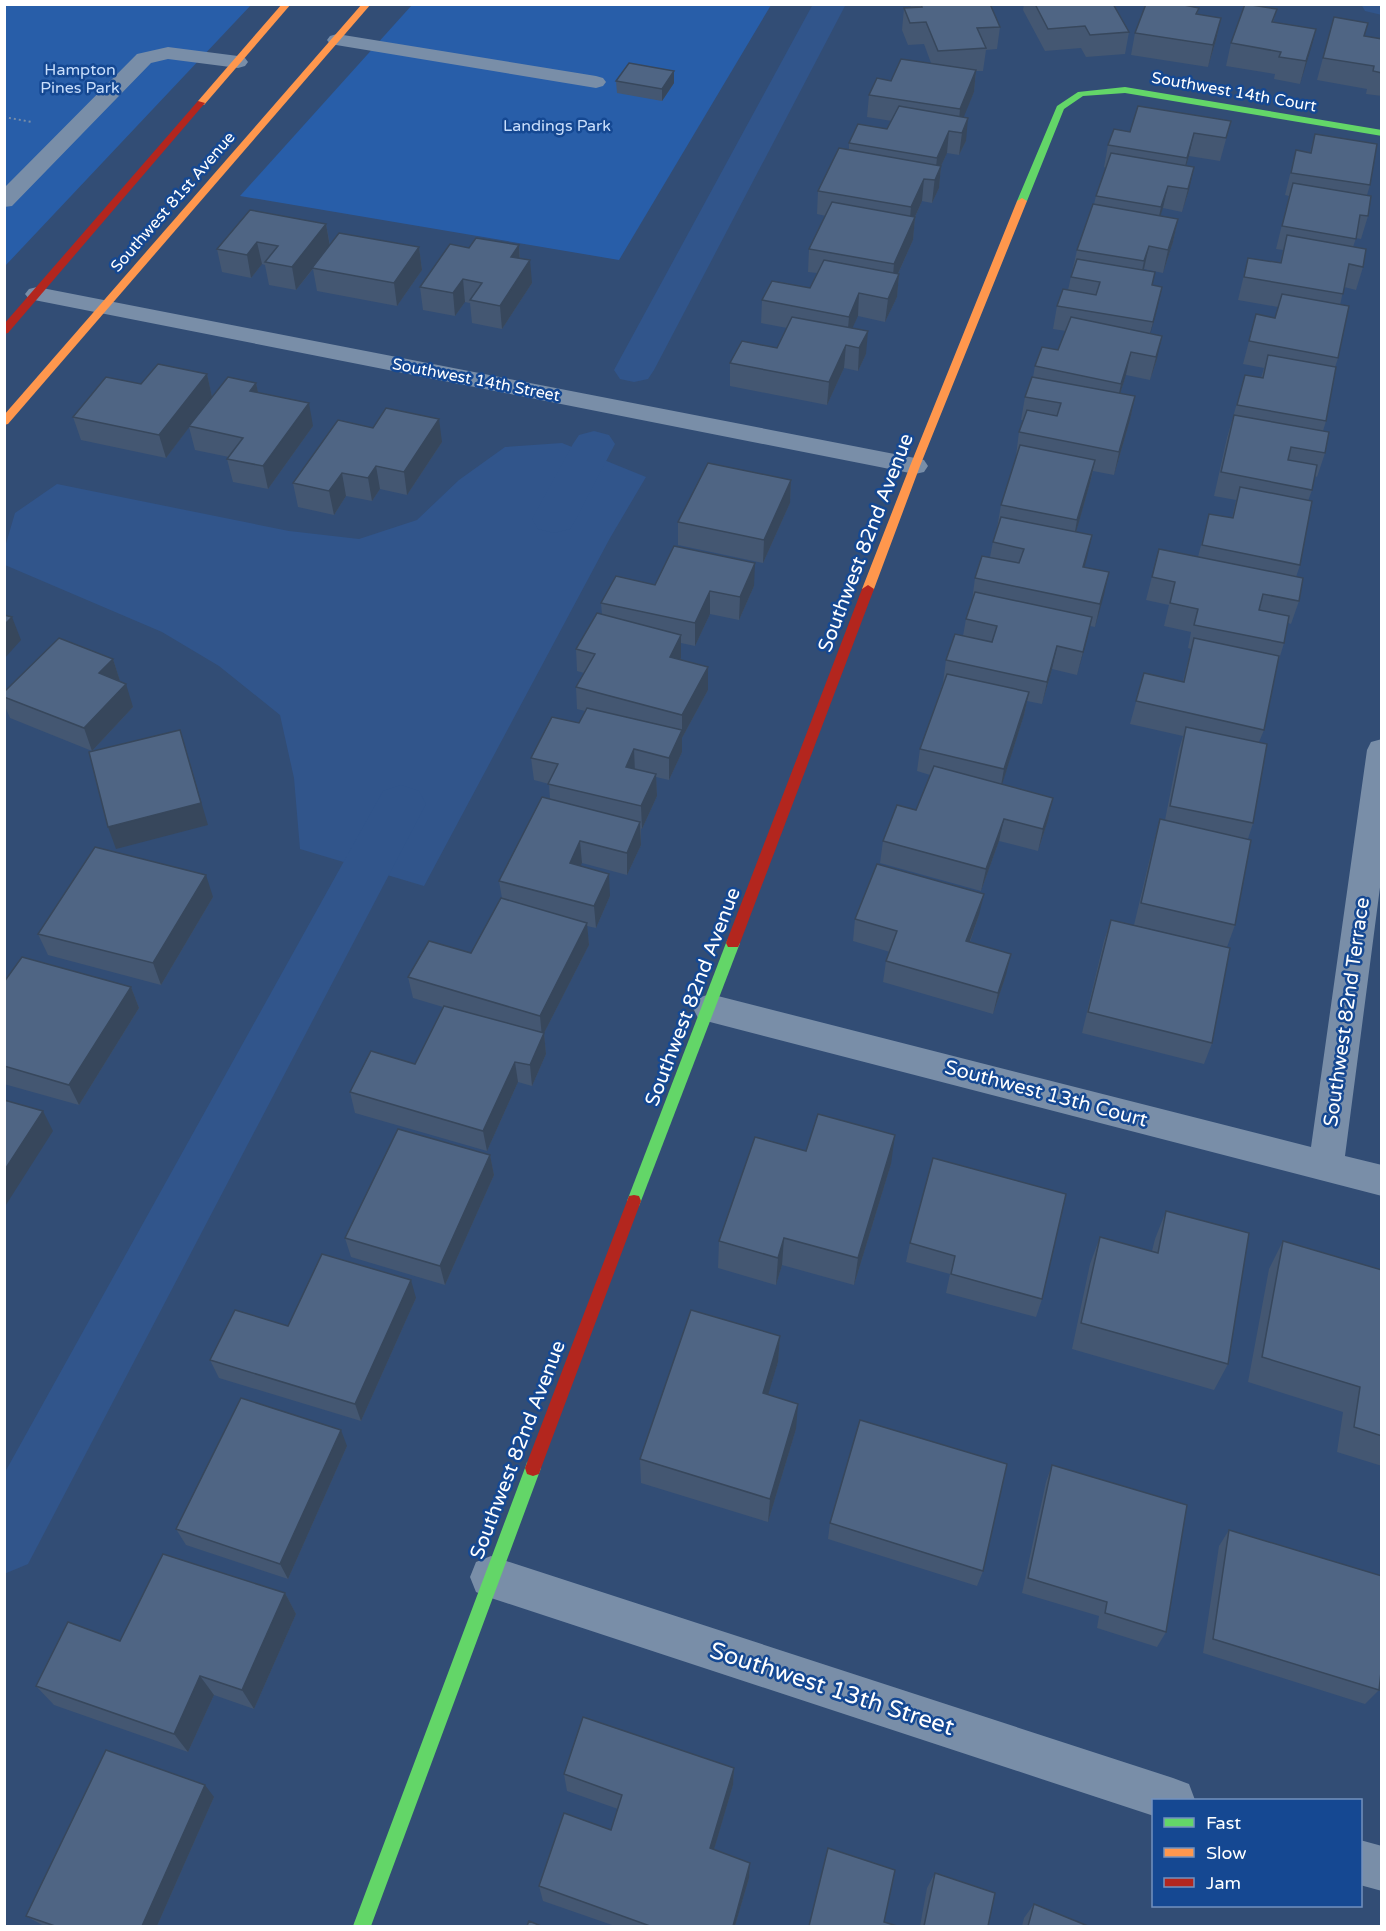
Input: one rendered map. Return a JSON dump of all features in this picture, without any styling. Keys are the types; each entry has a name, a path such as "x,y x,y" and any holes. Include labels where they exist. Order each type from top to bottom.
{"street":[{"path":"6,326 38,294 287,4"},
{"name":"Southwest 81st Avenue","path":"4,422 367,4"},
{"name":"Southwest 14th Court","path":"1081,94 1125,90 1382,134"},
{"name":"Southwest 82nd Avenue","path":"362,1926 491,1577 915,466 1060,108 1081,94"},
{"name":"Southwest 14th Street","path":"38,294 915,466"},
{"name":"Southwest 82nd Terrace","path":"1326,1167 1382,750"},
{"name":"Southwest 13th Court","path":"710,1008 1382,1181"},
{"name":"Southwest 13th Street","path":"491,1577 1170,1799"},
{"path":"1362,1863 1382,1869"}],"lane":[{"path":"337,40 596,82"},
{"path":"4,201 144,58 168,53 238,62"}],"green space":[{"name":"Hampton Pines Park","path":"5,5 251,5 5,266"},
{"name":"Landings Park","path":"412,5 771,5 619,260 240,196"}],"shaded area":[{"path":"562,443 646,477 610,538 424,886 300,849 294,778 280,715 219,666 162,632 5,565 5,547 15,513 57,484 289,531 359,539 417,520 459,480 505,447"}],"building":[{"path":"921,4 990,4 1000,27 977,28 986,48 938,51 926,22 910,23 904,8 922,7"},
{"path":"1035,4 1113,4 1129,32 1090,35 1085,26 1048,29"},
{"path":"1146,4 1179,4 1199,8 1196,14 1221,18 1213,45 1135,33"},
{"path":"1245,4 1277,9 1272,22 1316,29 1306,61 1279,57 1281,52 1231,43"},
{"path":"1334,17 1368,23 1364,36 1382,39 1382,73 1373,71 1374,66 1323,58"},
{"path":"901,59 976,70 960,109 869,95 877,78 891,81"},
{"path":"629,63 674,71 662,89 616,81"},
{"path":"899,106 968,118 962,133 949,131 937,158 849,143 858,124 887,129"},
{"path":"1138,106 1231,121 1226,138 1194,133 1187,158 1108,145 1114,129 1130,132"},
{"path":"1315,134 1377,144 1370,185 1291,173 1296,150 1311,153"},
{"path":"839,148 941,166 935,180 924,179 911,207 818,191"},
{"path":"1111,153 1194,167 1188,189 1168,186 1161,207 1096,196"},
{"path":"1293,183 1371,196 1368,216 1360,215 1356,239 1282,226"},
{"path":"832,202 915,217 894,264 809,249"},
{"path":"1093,204 1178,219 1168,250 1149,246 1144,261 1077,250"},
{"path":"250,210 326,224 292,267 265,262 278,246 257,242 247,255 217,249"},
{"path":"339,233 419,247 394,283 312,268"},
{"path":"1287,235 1366,249 1363,267 1349,264 1343,294 1244,277 1248,258 1281,263"},
{"path":"476,238 519,245 511,257 530,260 500,306 470,300 482,283 463,279 453,293 420,287 450,244 469,248"},
{"path":"1077,259 1155,272 1152,285 1162,287 1153,322 1057,306 1063,289 1096,295 1100,282 1071,277"},
{"path":"824,260 899,274 888,299 859,293 849,317 762,300 772,281 810,288"},
{"path":"1282,294 1349,306 1338,358 1249,341 1256,314 1275,318"},
{"path":"792,317 868,331 859,348 846,345 829,382 730,363 742,341 777,348"},
{"path":"1071,317 1162,336 1156,357 1131,352 1121,384 1035,366 1042,347 1058,350"},
{"path":"1268,355 1336,367 1326,421 1237,405 1245,375 1263,378"},
{"path":"158,364 207,374 159,435 73,417 106,377 141,384"},
{"path":"228,377 256,383 250,391 309,403 263,466 227,459 243,438 189,426"},
{"path":"1032,377 1135,396 1119,452 1019,432 1027,410 1057,416 1061,403 1025,397"},
{"path":"386,408 439,419 404,472 376,466 368,478 342,473 329,491 293,483 338,420 373,428"},
{"path":"1234,415 1329,432 1325,453 1291,447 1288,460 1317,465 1312,490 1221,472"},
{"path":"1020,445 1095,460 1077,520 1001,505"},
{"path":"708,463 791,480 764,540 678,522"},
{"path":"1240,487 1312,501 1300,565 1202,545 1209,514 1233,518"},
{"path":"1001,517 1092,535 1083,567 1109,572 1100,604 975,578 982,556 1019,563 1024,549 993,542"},
{"path":"674,546 755,563 740,597 710,591 695,623 601,603 616,576 655,585"},
{"path":"1159,549 1303,578 1299,601 1263,594 1259,610 1289,616 1284,643 1194,625 1198,609 1170,603 1175,582 1152,577"},
{"path":"975,592 1092,617 1083,652 1057,646 1047,682 946,660 955,634 992,642 997,626 966,619"},
{"path":"597,613 681,635 670,657 708,667 682,715 576,687 595,654 576,649"},
{"path":"4,615 12,617 4,625"},
{"path":"59,638 113,659 99,673 126,684 84,728 4,697 4,692"},
{"path":"1194,638 1279,656 1264,730 1136,701 1144,673 1184,682"},
{"path":"947,674 1029,692 1004,769 920,749"},
{"path":"587,708 682,730 669,758 634,749 626,767 656,774 641,806 548,784 558,764 531,758 552,717 579,723"},
{"path":"1186,727 1267,744 1253,823 1170,806"},
{"path":"180,730 201,803 108,827 89,752"},
{"path":"934,766 1053,798 1043,829 1004,819 986,869 883,841 897,805 916,810"},
{"path":"542,797 640,822 627,853 580,841 570,863 609,874 594,906 499,881"},
{"path":"1160,819 1251,840 1235,925 1141,903"},
{"path":"95,847 206,875 153,963 38,934"},
{"path":"877,864 984,894 966,941 1011,954 998,993 886,961 897,931 855,919"},
{"path":"501,898 587,923 540,1016 408,977 429,941 471,953"},
{"path":"1111,920 1230,948 1212,1043 1088,1012"},
{"path":"22,957 131,987 69,1085 4,1066 4,982"},
{"path":"444,1006 544,1033 530,1065 515,1062 483,1131 350,1092 371,1051 415,1064"},
{"path":"4,1100 43,1111 4,1171"},
{"path":"818,1114 895,1135 858,1258 784,1238 778,1258 719,1241 755,1137 806,1151"},
{"path":"398,1129 490,1155 440,1266 345,1238"},
{"path":"933,1158 1066,1194 1042,1299 951,1274 955,1256 910,1243"},
{"path":"1166,1211 1249,1233 1228,1364 1081,1323 1100,1237 1158,1253"},
{"path":"1283,1241 1382,1270 1382,1436 1354,1427 1360,1387 1262,1357"},
{"path":"322,1254 411,1280 355,1404 210,1360 235,1310 288,1326"},
{"path":"691,1310 780,1336 763,1393 798,1404 770,1499 640,1459"},
{"path":"241,1398 341,1430 280,1564 176,1529"},
{"path":"860,1420 1007,1464 983,1571 830,1523"},
{"path":"1052,1465 1187,1505 1166,1632 1105,1613 1107,1602 1028,1578"},
{"path":"1229,1530 1382,1576 1382,1663 1379,1690 1213,1639"},
{"path":"163,1554 285,1593 242,1690 200,1676 174,1734 36,1686 68,1622 120,1641"},
{"path":"583,1717 734,1768 710,1848 750,1863 733,1926 650,1926 539,1886 564,1813 611,1830 622,1795 564,1774"},
{"path":"106,1750 205,1785 142,1926 55,1926 26,1916"},
{"path":"828,1848 895,1870 884,1922 897,1926 809,1926"},
{"path":"935,1873 995,1893 988,1926 924,1926"},
{"path":"1034,1904 1088,1926 1028,1926"},
{"path":"529,1921 541,1926 527,1926"}],"waterway":[{"path":"634,370 830,4"},
{"path":"1377,4 1382,5"},
{"path":"554,519 594,444"},
{"path":"4,1541 401,804"}],"traffic: fast":[{"path":"1022,201 1060,108 1081,94 1125,90 1382,133"},
{"path":"634,1201 733,943"},
{"path":"362,1926 533,1468"}],"traffic: slow":[{"path":"201,103 287,4"},
{"path":"4,422 367,4"},
{"path":"868,589 1022,201"}],"traffic: jam":[{"path":"4,331 201,103"},
{"path":"733,943 868,589"},
{"path":"533,1468 634,1201"}]}
